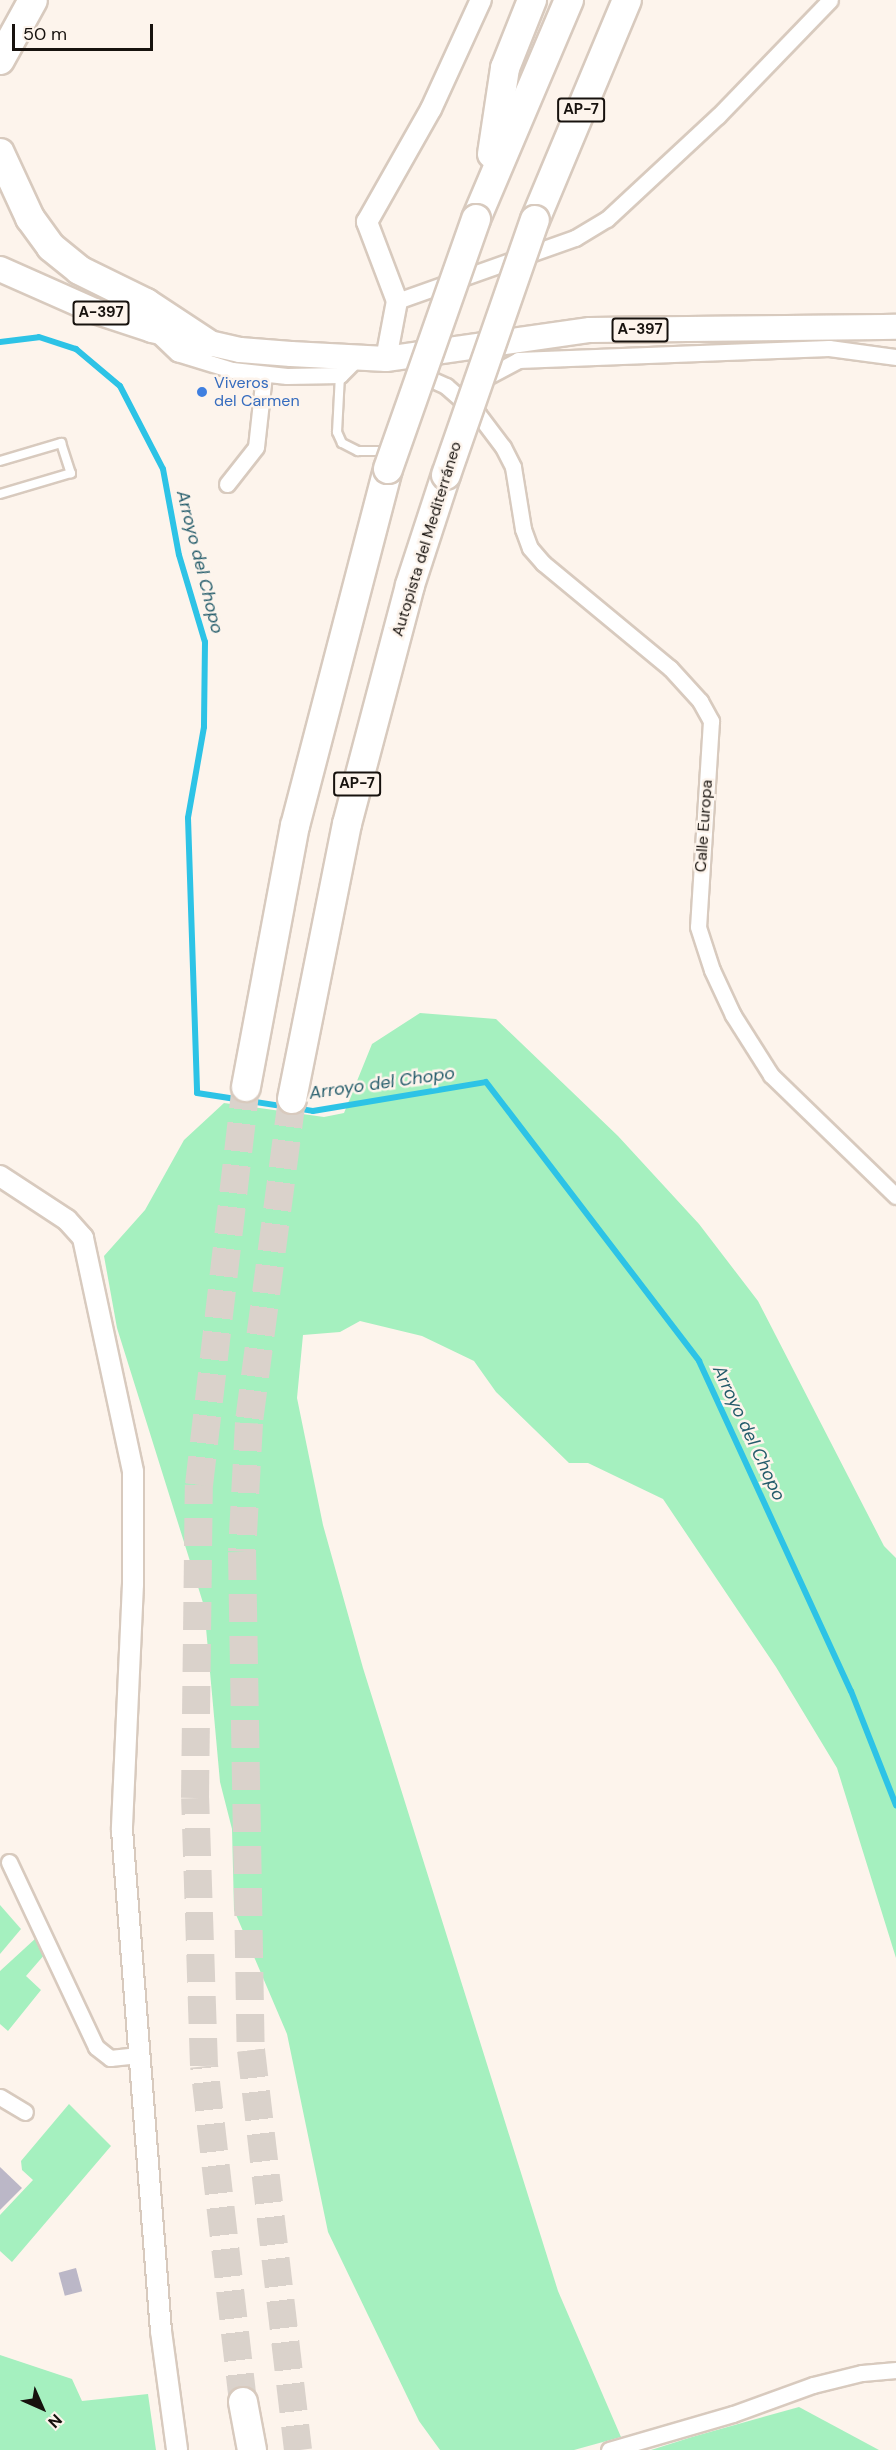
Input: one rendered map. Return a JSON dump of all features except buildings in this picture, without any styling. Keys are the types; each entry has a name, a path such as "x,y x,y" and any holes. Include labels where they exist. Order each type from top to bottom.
{"highway":[{"path":"0,37 14,0"},
{"path":"0,60 33,0"},
{"path":"481,208 505,68 532,0"},
{"name":"AP-7","path":"246,1087 295,826 396,458 481,208 569,0"},
{"name":"Autopista del Mediterráneo","path":"292,1099 347,824 410,585 535,220 627,0"},
{"path":"0,153 30,218 51,247 80,270 146,303 207,344"},
{"path":"243,2402 252,2450"}],"main road":[{"name":"A-397","path":"0,270 95,311 152,330 207,344 240,350 357,358 386,359 590,330 896,327"}],"street":[{"path":"481,0 431,109 367,222 397,300 386,359 446,386 459,397 495,369 519,360 752,353 794,348 829,348 896,357"},
{"path":"397,300 575,238 607,219 718,116 830,0"},
{"path":"152,330 177,353 232,370 264,374 340,375 357,358"},
{"path":"227,484 256,447 264,374"},
{"name":"Calle Europa","path":"459,397 478,414 513,467 523,529 530,548 543,563 670,668 700,701 711,721 698,927 733,1015 771,1075 896,1195"},
{"path":"0,1176 67,1220 83,1238 133,1472 133,1584 122,1830 161,2331 177,2450"},
{"path":"9,1862 96,2047 110,2058 139,2055"},
{"path":"0,2097 26,2112"},
{"path":"609,2450 733,2414 813,2385 862,2373 896,2370"}],"lane":[{"path":"340,375 337,432 342,443 352,450 396,458"},
{"path":"0,461 61,443 71,472 0,494"}],"green space":[{"path":"420,1013 496,1019 618,1136 699,1224 758,1301 884,1546 896,1558 896,1958 837,1768 776,1667 663,1499 588,1463 569,1463 496,1392 474,1361 422,1336 360,1321 340,1332 303,1335 297,1398 323,1525 363,1668 558,2291 621,2437 574,2450 440,2450 419,2421 328,2232 287,2034 234,1910 232,1829 220,1782 204,1606 117,1328 104,1256 145,1210 184,1140 224,1103 324,1117 344,1113 372,1044"},
{"path":"0,1905 21,1929 0,1954"},
{"path":"36,1938 45,1954 26,1976 41,1990 8,2031 0,2024 0,1971"},
{"path":"69,2104 111,2146 12,2262 0,2251 0,2215 33,2180 22,2170 21,2161"},
{"path":"0,2355 72,2379 82,2401 148,2394 156,2450 0,2450"},
{"path":"799,2407 879,2450 651,2450 692,2437"}],"waterway":[{"name":"Arroyo del Chopo","path":"0,342 39,337 76,349 120,386 163,469 179,555 205,642 204,727 188,818 197,1093 313,1111 486,1082 699,1361 851,1691 896,1805"}],"tunnel":[{"path":"243,2402 204,2066 195,1798 199,1485 246,1087"},
{"path":"292,1099 249,1423 242,1552 251,2050 298,2450"}],"place":[{"name":"Viveros del Carmen","path":"202,392"}]}
